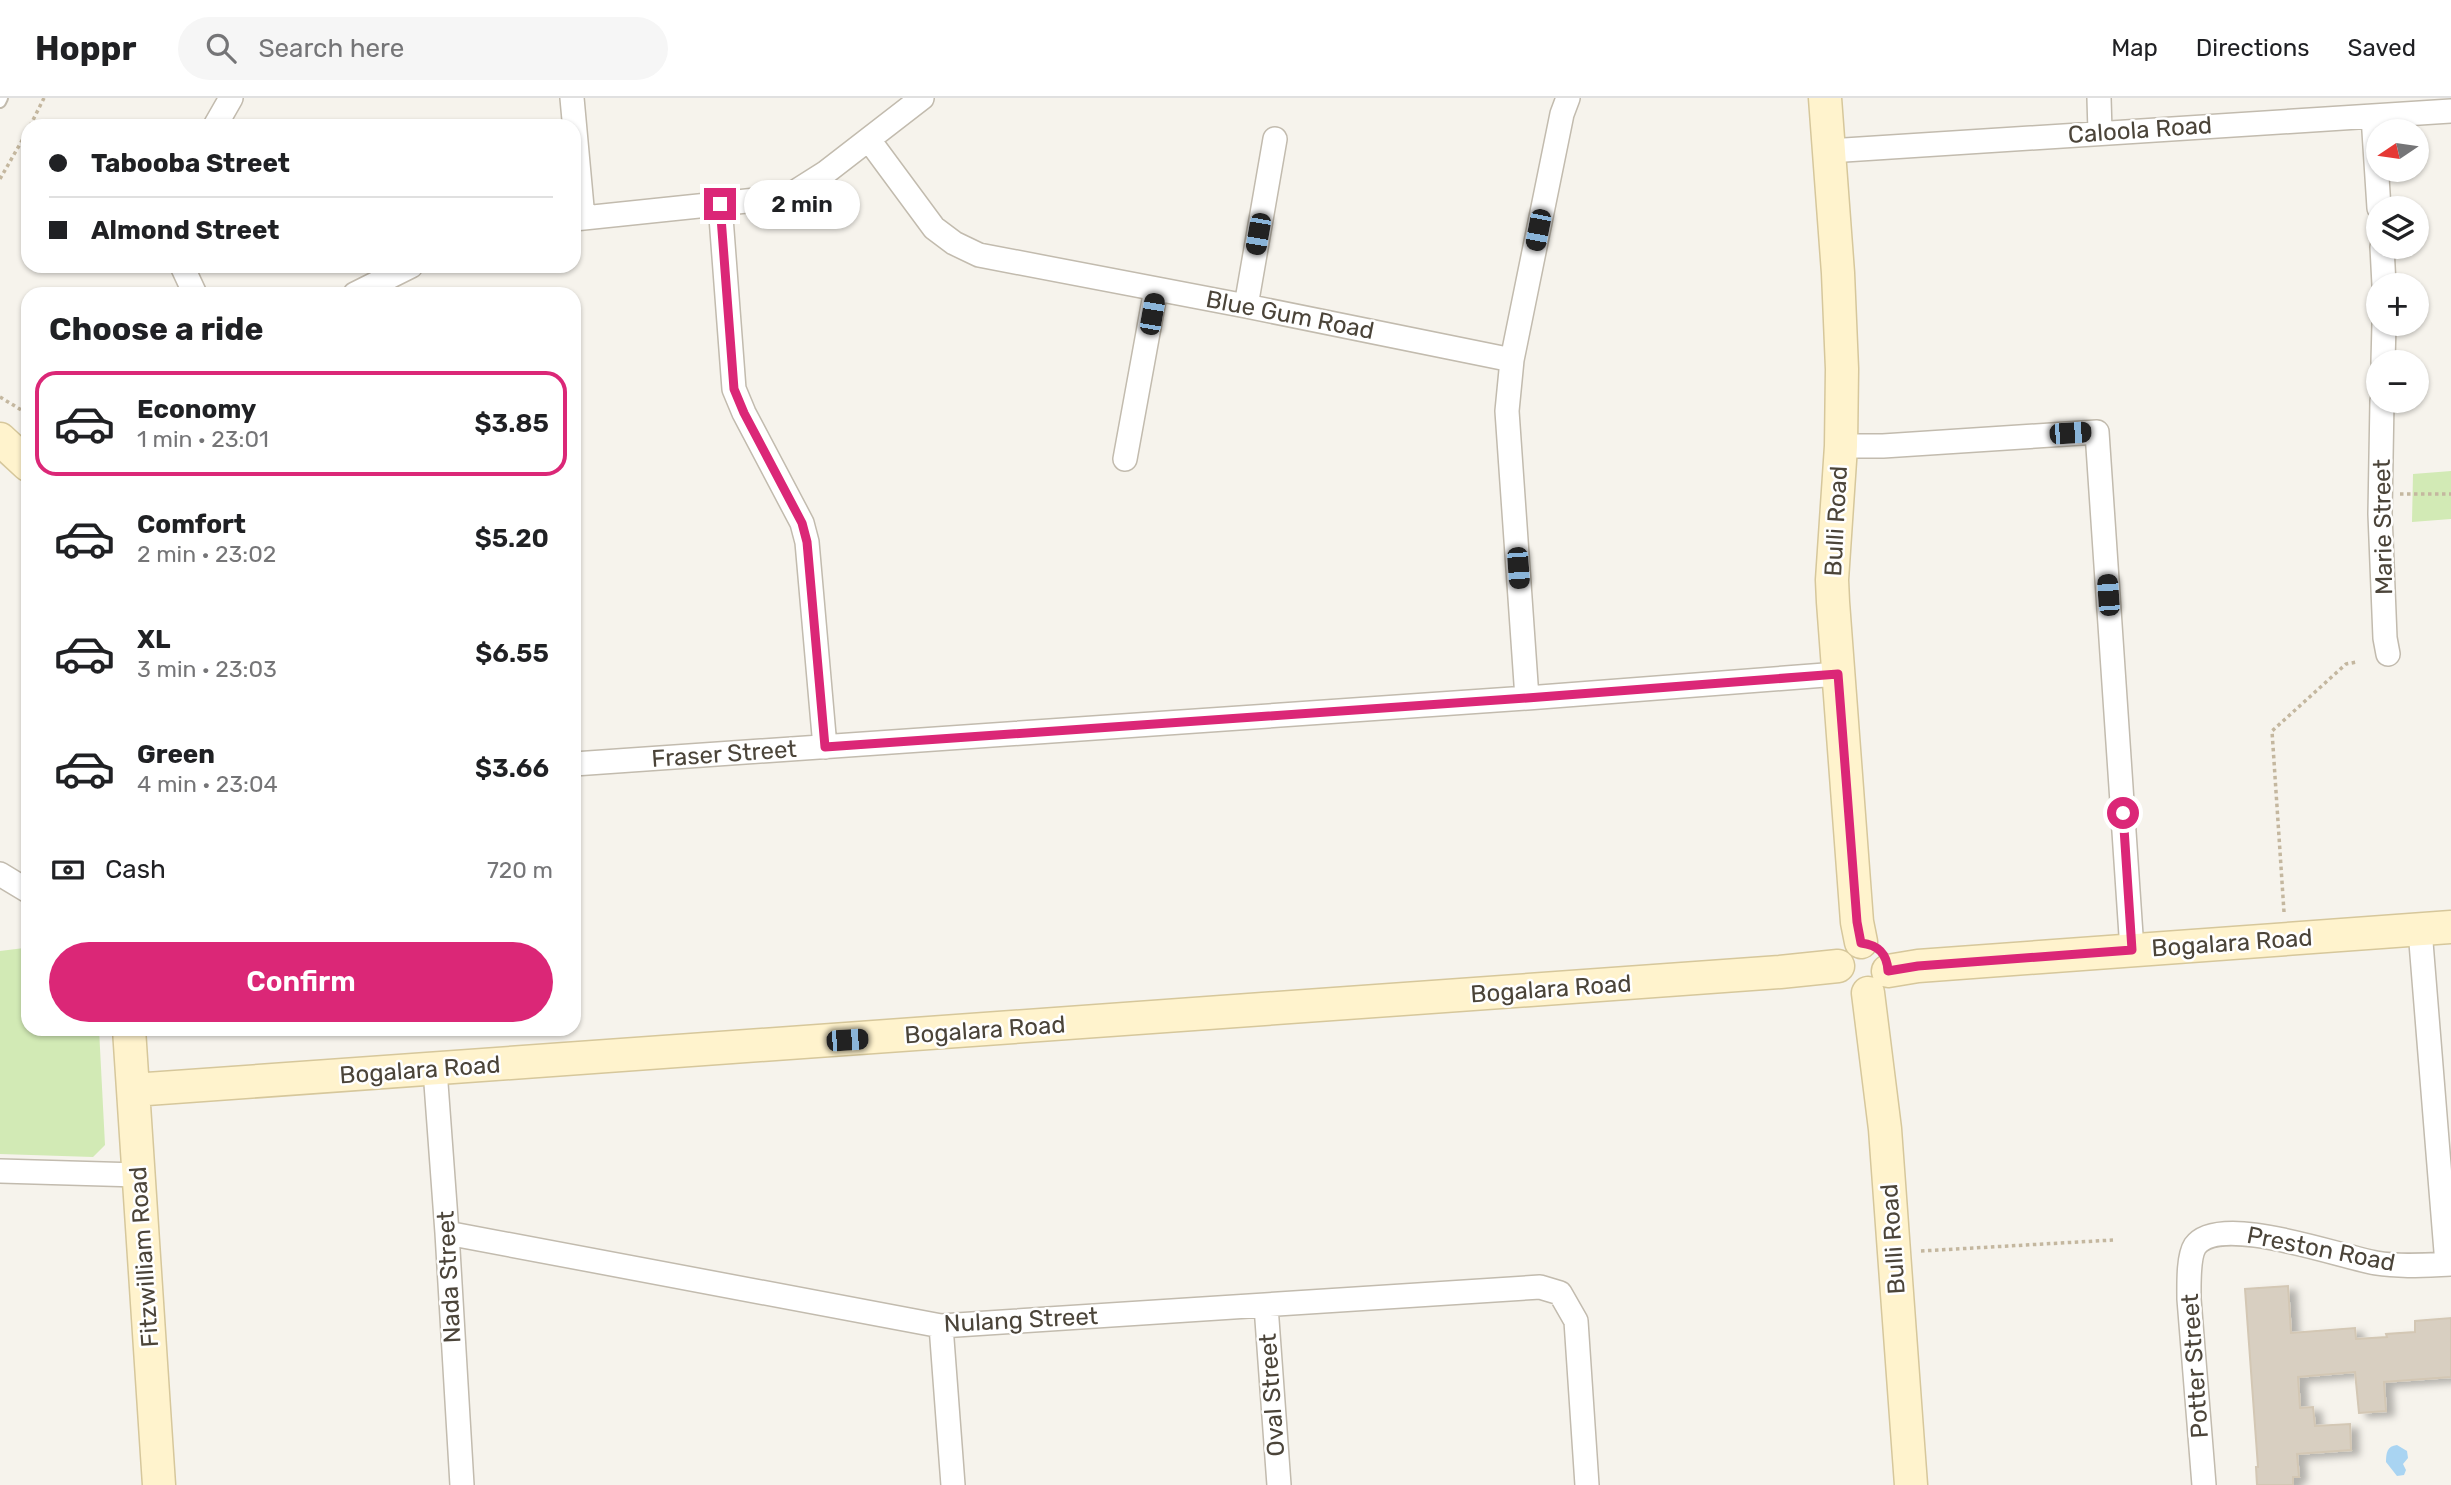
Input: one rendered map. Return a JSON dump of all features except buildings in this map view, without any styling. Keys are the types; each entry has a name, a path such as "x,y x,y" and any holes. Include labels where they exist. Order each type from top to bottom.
{"street":[{"path":"219,119 231,98"},
{"path":"572,98 573,119"},
{"path":"581,219 720,204 795,192 811,183 922,98"},
{"path":"1527,698 1507,411 1512,360 1562,114 1568,98"},
{"name":"Bulli Road","path":"1825,98 1841,328 1841,446 1832,580 1857,922 1861,943"},
{"path":"2099,98 2100,132"},
{"path":"2359,111 2377,196"},
{"name":"Caloola Road","path":"1829,151 2359,111 2451,111"},
{"path":"1246,306 1275,139"},
{"name":"Blue Gum Road","path":"869,140 934,228 954,243 979,255 1512,360"},
{"path":"720,204 734,389 802,523 807,542 825,747"},
{"path":"369,287 397,273"},
{"path":"1125,459 1156,289"},
{"name":"Marie Street","path":"2382,413 2381,494 2385,638 2388,654"},
{"path":"1841,446 1883,446 2097,432 2132,950"},
{"path":"0,439 21,458"},
{"name":"Fraser Street","path":"581,764 1838,674"},
{"path":"0,874 21,887"},
{"name":"Bogalara Road","path":"1878,982 1918,966 2451,928"},
{"path":"2420,930 2449,1264"},
{"path":"1861,943 1872,944 1881,950 1887,960 1878,982 1858,993 1848,989 1838,975 1838,966 1839,958 1847,947 1861,943"},
{"name":"Bogalara Road","path":"133,1090 1838,966"},
{"name":"Bulli Road","path":"1878,982 1885,1129 1911,1485"},
{"name":"Fitzwilliam Road","path":"129,1036 159,1485"},
{"name":"Nada Street","path":"435,1070 461,1485"},
{"path":"0,1171 138,1175"},
{"name":"Preston Road","path":"2194,1247 2206,1237 2232,1231 2376,1263 2449,1264"},
{"name":"Nulang Street","path":"447,1233 941,1326 1540,1287 1560,1293 1576,1321 1587,1485"},
{"name":"Potter Street","path":"2194,1247 2189,1271 2189,1299 2204,1485"},
{"name":"Oval Street","path":"1266,1306 1279,1485"},
{"path":"941,1326 953,1485"}],"path":[{"path":"34,119 44,98"},
{"path":"0,179 21,142"},
{"path":"0,397 21,410"},
{"path":"2381,494 2451,494"},
{"path":"2284,912 2272,731 2346,664 2357,662"},
{"path":"1921,1251 2113,1241"}],"green space":[{"path":"2451,471 2451,519 2412,522 2413,474"},
{"path":"21,948 21,1036 99,1036 105,1145 93,1157 0,1154 0,951"}],"water":[{"path":"2397,1445 2407,1451 2408,1458 2403,1464 2406,1470 2404,1475 2397,1476 2386,1462 2386,1456 2391,1447"}],"route":[{"path":"720,204 734,389 802,523 807,542 825,747 1838,674 1857,922 1861,943 1872,944 1881,950 1887,960 1888,971 1918,966 2132,950 2123,813"}]}
